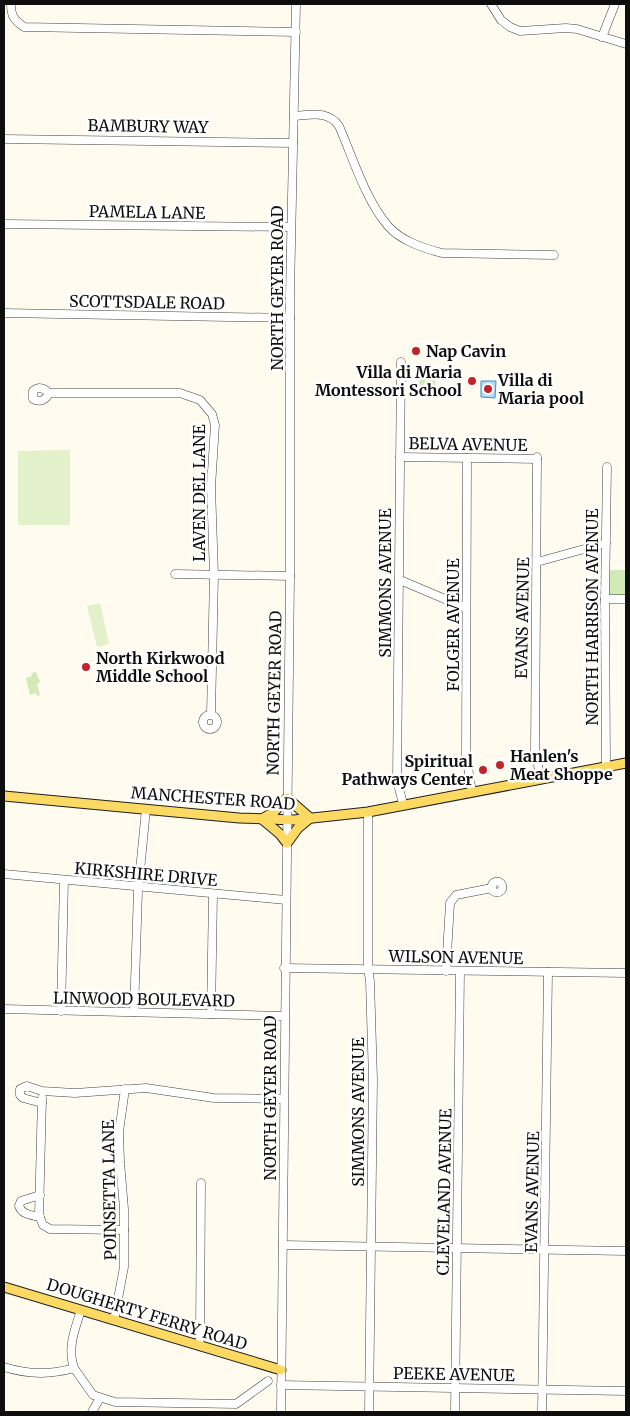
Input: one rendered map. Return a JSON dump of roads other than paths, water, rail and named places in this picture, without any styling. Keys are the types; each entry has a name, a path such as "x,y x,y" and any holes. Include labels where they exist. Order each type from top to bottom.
{"main road":[{"name":"MANCHESTER ROAD","path":"4,796 287,820 368,812 626,763"},
{"path":"287,798 310,818 298,828 287,843 280,834 262,819 274,812 287,798"},
{"name":"DOUGHERTY FERRY ROAD","path":"4,1287 281,1370"}],"street":[{"path":"11,4 11,13 15,21 24,28 296,32"},
{"name":"NORTH GEYER ROAD","path":"280,1412 290,576 291,227 296,4"},
{"path":"491,4 501,20 510,27 520,31 566,28 626,44"},
{"path":"602,37 615,4"},
{"path":"294,116 325,115 334,118 373,206 389,227 409,241 442,253 554,255"},
{"name":"BAMBURY WAY","path":"4,139 293,142"},
{"name":"PAMELA LANE","path":"4,224 291,227"},
{"name":"SCOTTSDALE ROAD","path":"4,313 290,318"},
{"name":"SIMMONS AVENUE","path":"401,362 397,780 403,804"},
{"name":"LAVEN DEL LANE","path":"49,393 180,393 200,400 208,408 214,419 211,487 214,574 212,714"},
{"name":"BELVA AVENUE","path":"400,457 537,458"},
{"name":"FOLGER AVENUE","path":"467,458 466,755 472,792"},
{"name":"EVANS AVENUE","path":"537,458 535,752 542,779"},
{"name":"NORTH HARRISON AVENUE","path":"606,767 605,599 607,467"},
{"path":"537,562 606,543"},
{"path":"176,574 290,576"},
{"path":"400,580 466,608"},
{"path":"605,599 626,599"},
{"path":"134,1012 139,886 146,809"},
{"name":"SIMMONS AVENUE","path":"368,812 368,969 372,1056 369,1412"},
{"name":"KIRKSHIRE DRIVE","path":"4,874 286,900"},
{"path":"61,1011 64,880"},
{"path":"446,971 450,903 456,896 492,888"},
{"path":"211,1014 213,894"},
{"name":"WILSON AVENUE","path":"284,968 626,973"},
{"name":"CLEVELAND AVENUE","path":"455,1412 460,971"},
{"name":"EVANS AVENUE","path":"542,1412 548,972"},
{"name":"LINWOOD BOULEVARD","path":"4,1009 284,1016"},
{"path":"42,1103 23,1098 20,1089 24,1086 42,1091 75,1093 146,1088 214,1098 283,1099"},
{"name":"POINSETTA LANE","path":"114,1320 124,1267 124,1209 120,1162 120,1132 126,1089"},
{"path":"42,1091 40,1217 43,1225 50,1229 124,1230"},
{"path":"198,1345 200,1339 201,1183"},
{"path":"40,1195 22,1201 19,1206 20,1210 25,1213 40,1217"},
{"path":"283,1245 626,1251"},
{"path":"81,1310 70,1356 74,1368 93,1395 100,1398 115,1402 140,1404 236,1404 268,1382"},
{"path":"4,1367 33,1373 74,1368"},
{"name":"PEEKE AVENUE","path":"281,1385 626,1391"},
{"path":"92,1412 100,1398"}],"water":[{"name":"Villa di Maria pool","path":"481,381 496,381 495,398 481,397"}],"place":[{"name":"Nap Cavin","path":"416,351"},
{"name":"Villa di Maria Montessori School","path":"472,381"},
{"name":"Villa di Maria pool","path":"488,389"},
{"name":"North Kirkwood Middle School","path":"86,667"},
{"name":"Hanlen's Meat Shoppe","path":"500,765"},
{"name":"Spiritual Pathways Center","path":"483,770"}]}
